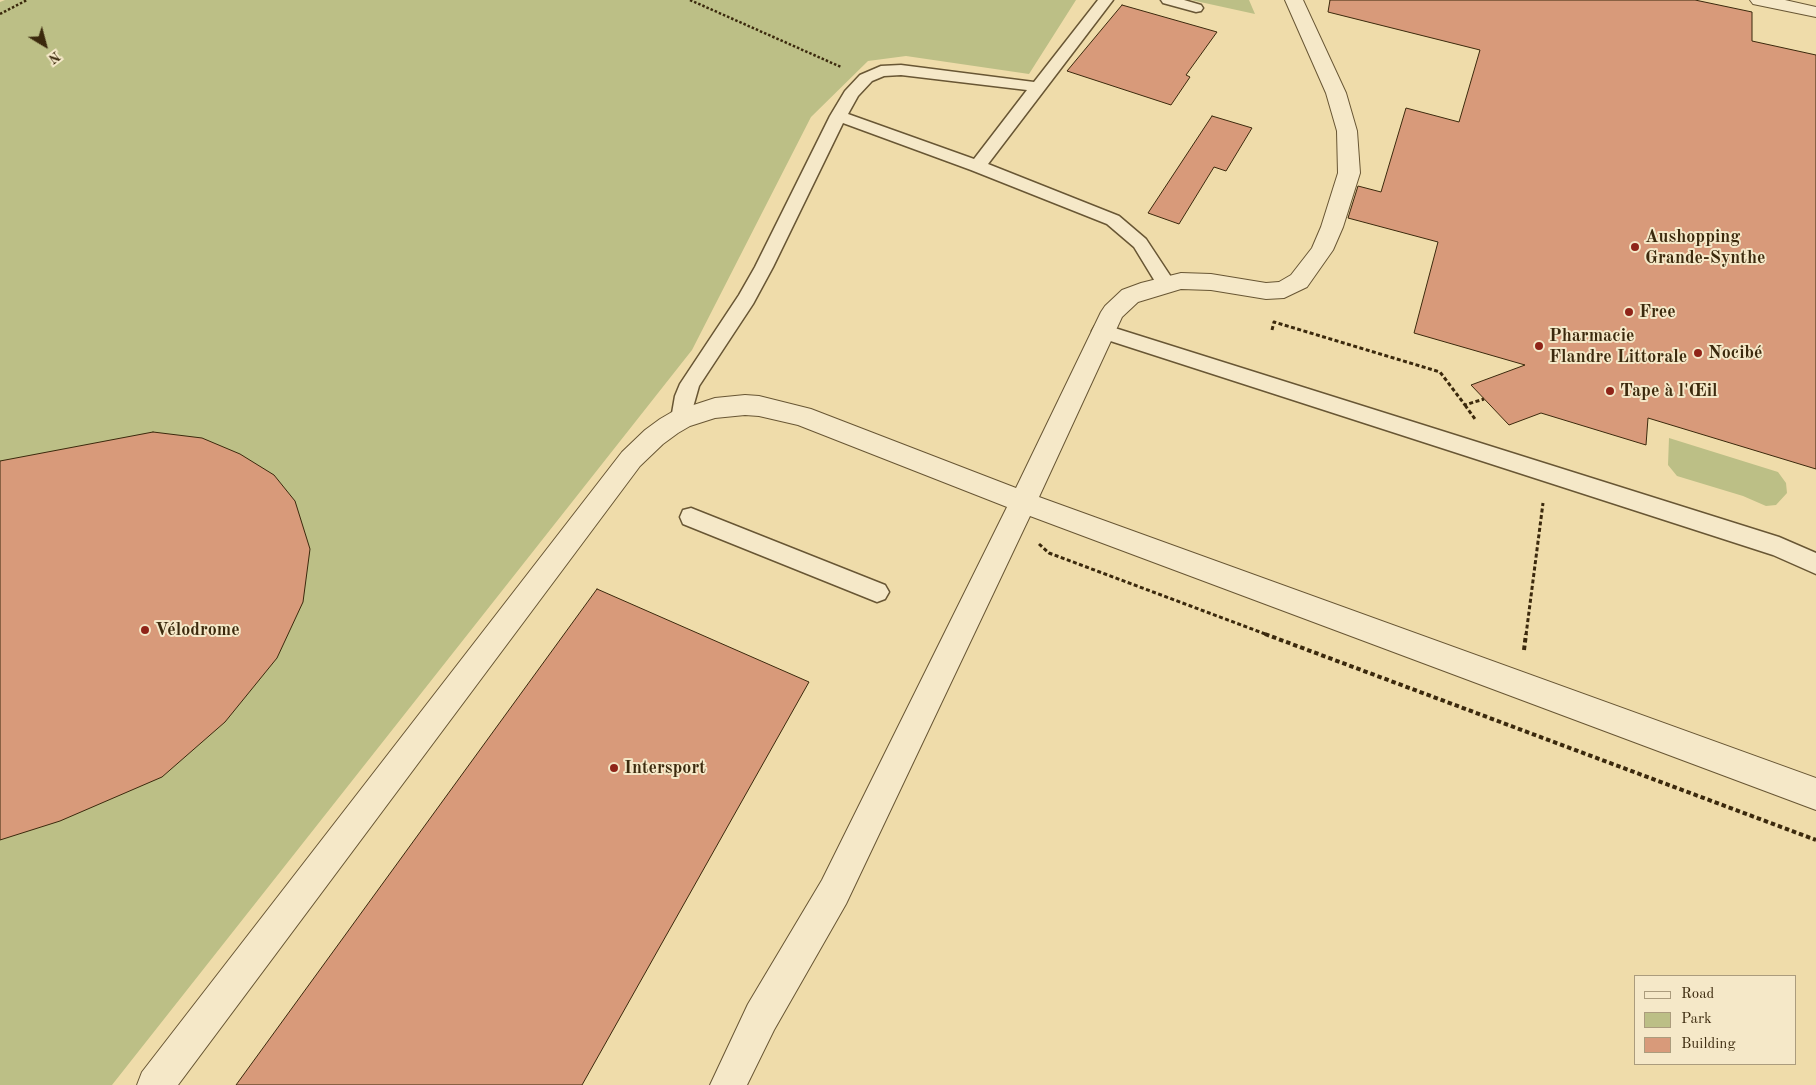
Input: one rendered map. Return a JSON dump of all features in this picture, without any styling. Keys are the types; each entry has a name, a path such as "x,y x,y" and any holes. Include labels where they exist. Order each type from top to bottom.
{"street":[{"path":"728,1085 761,1017 834,892 1102,331 1113,312 1130,296 1166,284 1196,281 1266,291 1284,290 1299,281 1311,269 1328,239 1349,173 1347,131 1336,93 1294,0"},
{"path":"1759,0 1816,12"},
{"path":"155,1085 631,459 654,437 681,419 715,408 745,405 773,408 802,416 1016,513 1109,535 1816,794"}],"lane":[{"path":"977,166 1106,0"},
{"path":"1168,0 1196,8"},
{"path":"681,419 685,396 690,384 759,276 838,116 851,94 866,78 880,71 901,70 1038,87"},
{"path":"838,116 977,166 1113,220 1140,243 1166,284"},
{"path":"1102,331 1779,546 1816,564"},
{"path":"691,517 877,592"}],"path":[{"path":"0,14 27,0"},
{"path":"690,0 866,78"},
{"path":"1272,330 1274,322 1440,372 1477,423"},
{"path":"1465,406 1484,399"},
{"path":"1513,727 1547,473"},
{"path":"1016,513 1027,534 1049,553 1816,840"}],"green space":[{"path":"5,0 1076,0 1029,74 906,56 868,61 811,117 692,350 112,1085 0,1085 0,2"},
{"path":"1191,0 1249,0 1255,14"},
{"path":"1669,438 1778,472 1786,483 1787,493 1776,505 1766,506 1743,496 1677,476 1668,465"}],"building":[{"name":"Aushopping Grande-Synthe","path":"1330,0 1695,0 1752,12 1752,41 1816,55 1816,469 1648,418 1646,445 1541,413 1509,425 1471,385 1525,365 1414,333 1438,242 1348,218 1358,186 1381,192 1406,108 1459,122 1480,50 1328,12"},
{"path":"1122,5 1217,32 1186,75 1190,77 1171,105 1067,71"},
{"path":"1212,116 1252,128 1226,171 1214,167 1179,224 1148,213"},
{"name":"Vélodrome","path":"153,432 202,438 240,454 274,475 295,501 310,549 303,602 277,658 225,722 162,777 60,821 0,840 0,461"},
{"name":"Intersport","path":"597,589 809,682 582,1085 236,1085"}],"place":[{"name":"Aushopping Grande-Synthe","path":"1635,247"},
{"name":"Free","path":"1629,312"},
{"name":"Pharmacie Flandre Littorale","path":"1539,346"},
{"name":"Nocibé","path":"1698,353"},
{"name":"Tape à l'Œil","path":"1610,391"},
{"name":"Vélodrome","path":"145,630"},
{"name":"Intersport","path":"614,768"}]}
